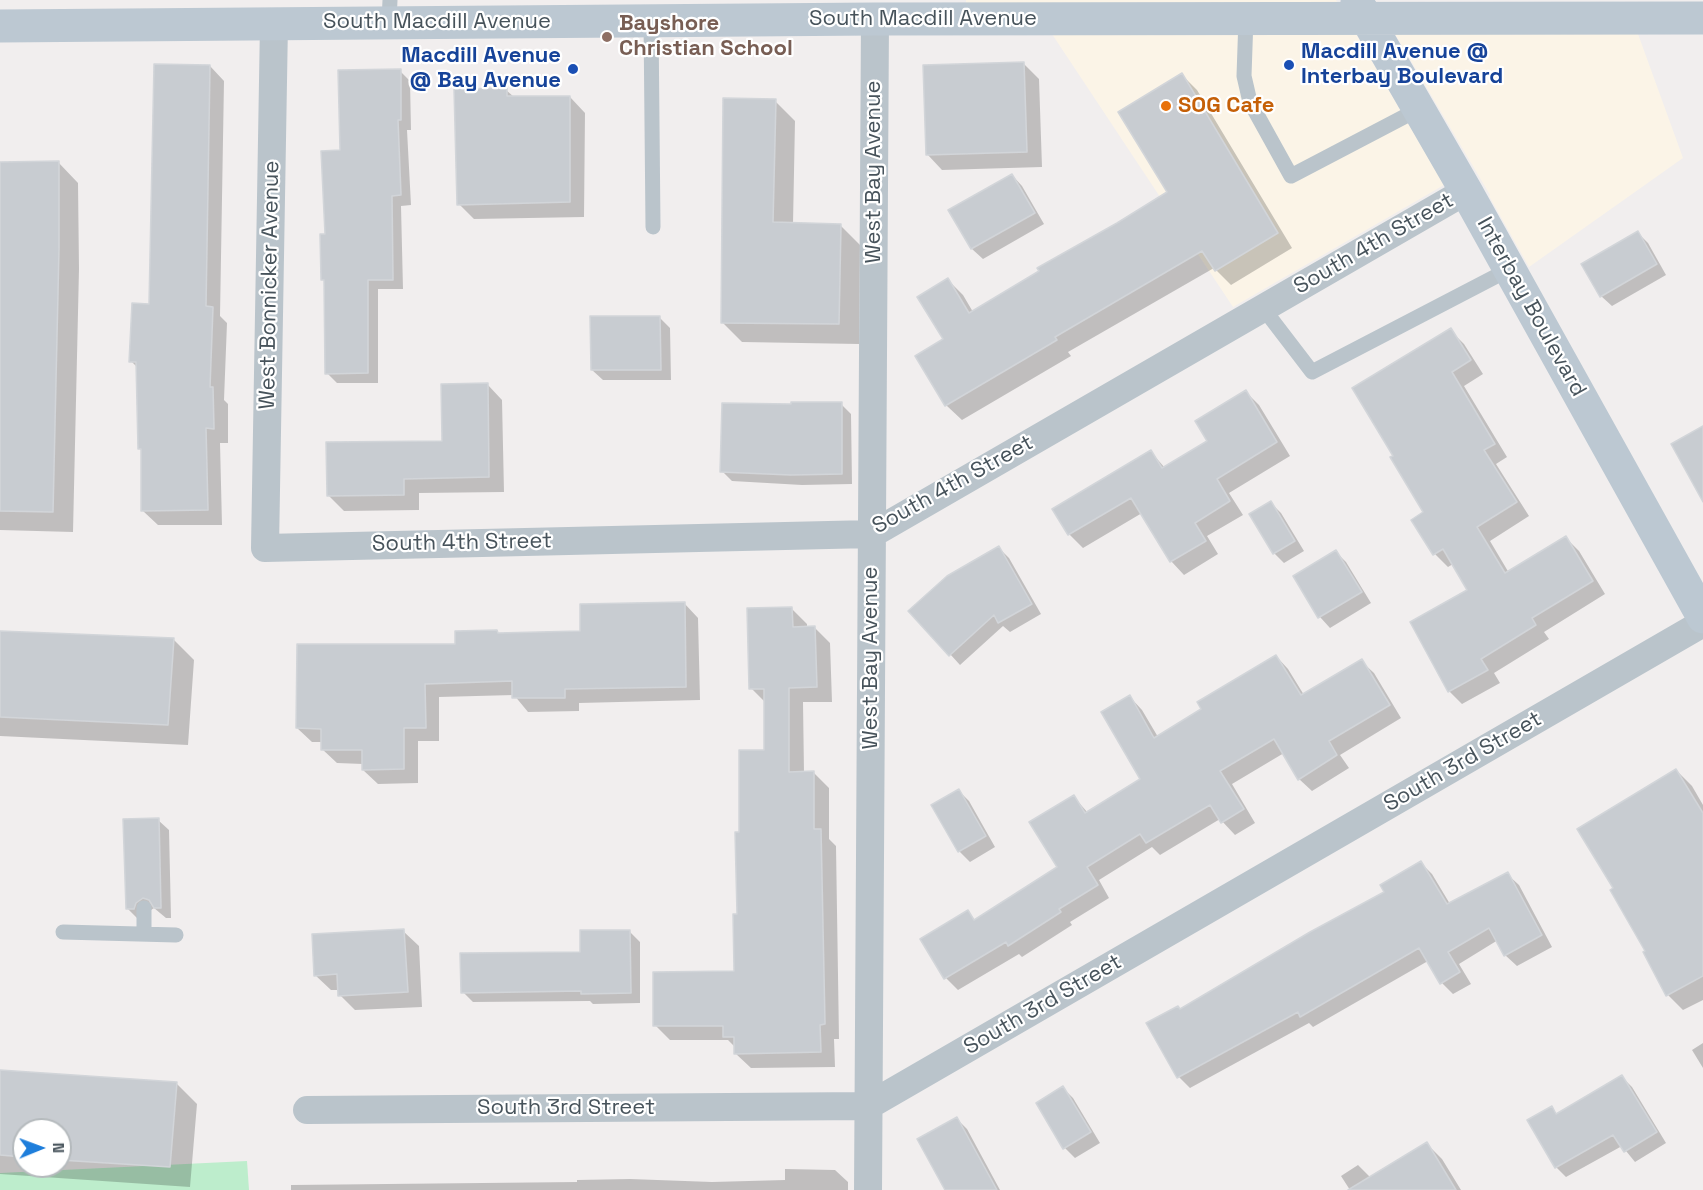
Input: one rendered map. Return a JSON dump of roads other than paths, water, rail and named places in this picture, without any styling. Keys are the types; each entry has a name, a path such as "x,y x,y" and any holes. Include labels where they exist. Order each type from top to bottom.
{"street":[{"name":"South Macdill Avenue","path":"0,26 274,23 390,11 638,17 875,19 1154,9 1230,12 1361,9 1643,9 1703,18"},
{"name":"Interbay Boulevard","path":"1361,9 1510,268 1703,616"},
{"name":"West Bay Avenue","path":"868,1190 875,19"},
{"name":"West Bonnicker Avenue","path":"265,548 274,23"},
{"name":"South 4th Street","path":"265,548 872,534 1466,190"},
{"name":"South 3rd Street","path":"307,1110 868,1106 1703,623"}],"lane":[{"path":"1230,12 1250,102 1291,176 1419,109"},
{"path":"638,17 652,227"},
{"path":"1263,308 1312,372 1510,268"},
{"path":"144,908 144,934"},
{"path":"63,932 176,935"}],"place":[{"name":"Bayshore Christian School","path":"607,37"},
{"name":"Macdill Avenue @ Interbay Boulevard","path":"1289,65"},
{"name":"Macdill Avenue @ Bay Avenue","path":"573,69"},
{"name":"SOG Cafe","path":"1166,106"}]}
